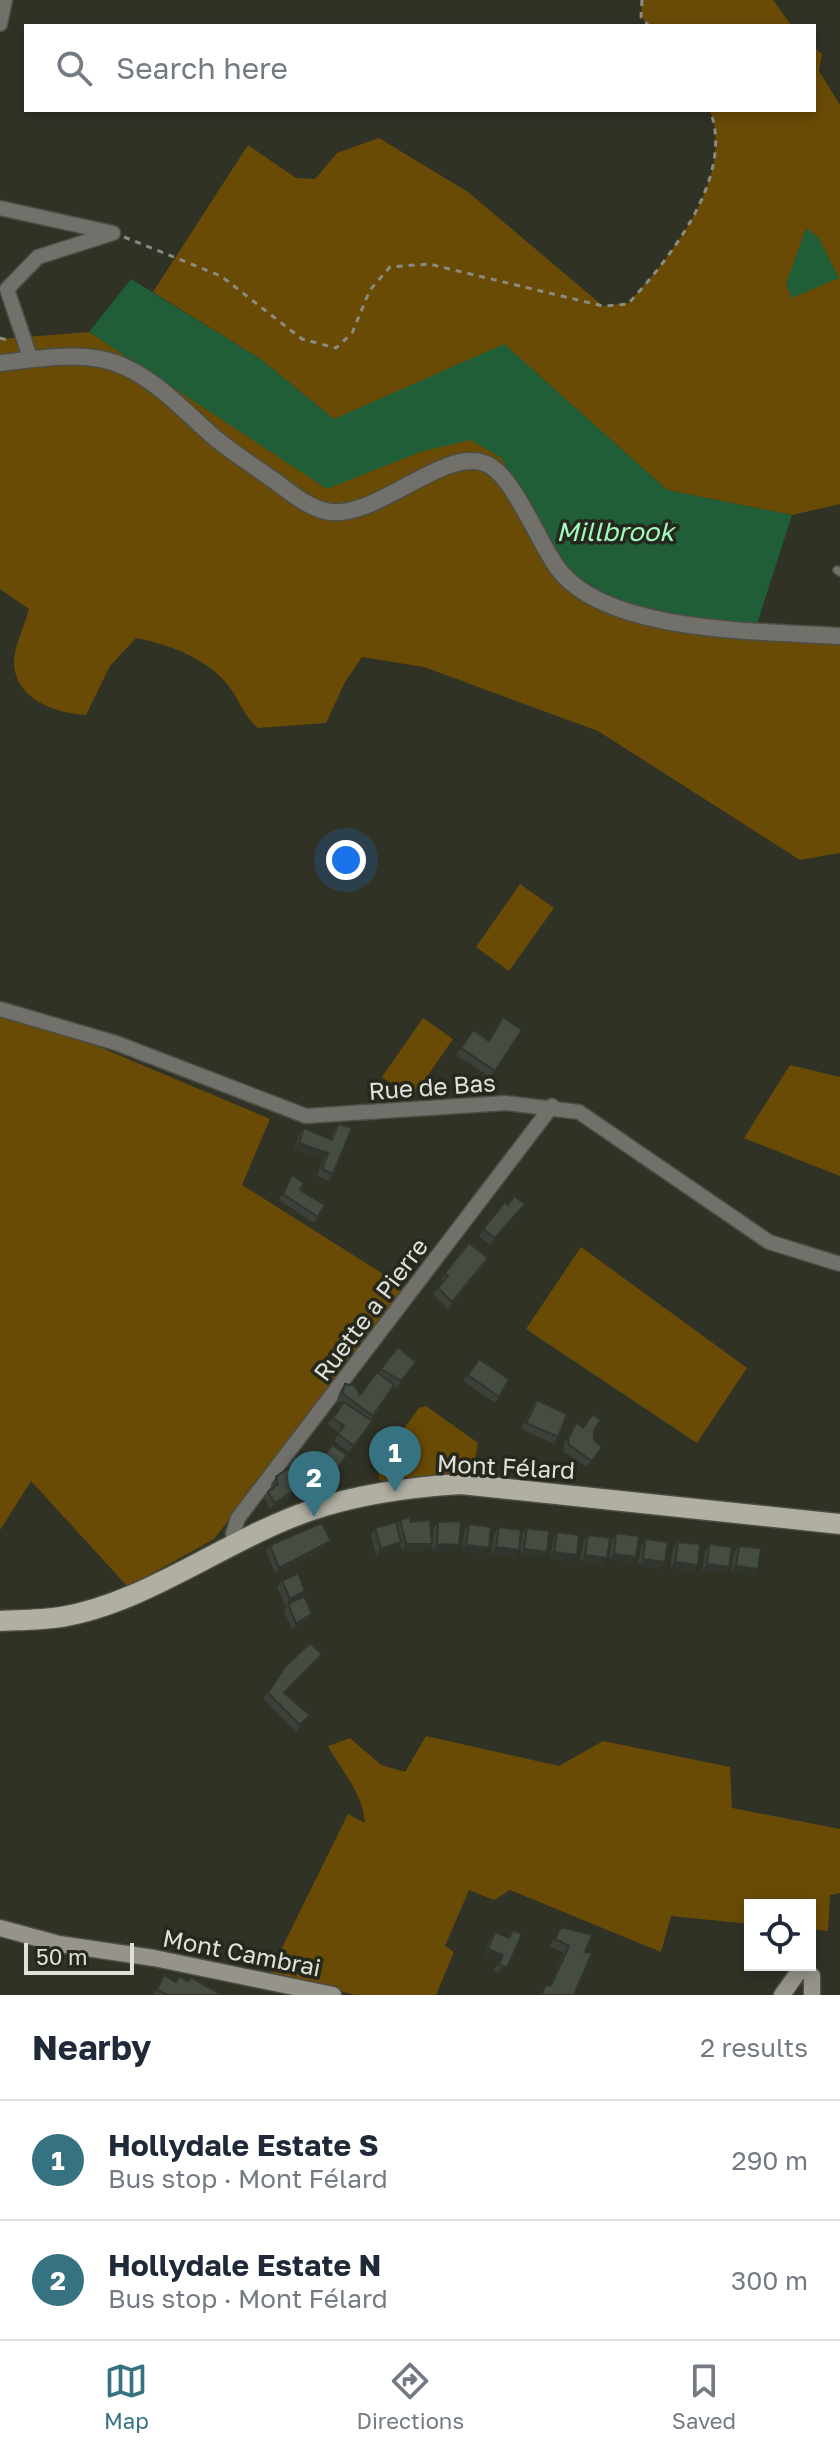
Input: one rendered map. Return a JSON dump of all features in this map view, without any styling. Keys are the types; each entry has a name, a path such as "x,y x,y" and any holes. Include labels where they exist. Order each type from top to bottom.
{"main road":[{"name":"Mont Félard","path":"0,1621 62,1617 122,1599 235,1543 334,1504 420,1488 461,1484 840,1524"},
{"name":"Mont Cambrai","path":"0,1928 59,1944 154,1958 333,1995"},
{"path":"782,1995 799,1971 805,1969 812,1976 812,1995"}],"street":[{"path":"0,24 5,0"},
{"path":"0,208 113,233"},
{"path":"31,360 7,289 38,257 113,233"},
{"path":"0,363 71,356 124,366 161,389 217,440 303,501 330,512 360,509 457,462 484,463 501,474 560,572 606,605 685,627 840,636"},
{"name":"Rue de Bas","path":"0,1009 116,1043 306,1116 506,1103 552,1106 579,1112 769,1242 840,1264"},
{"name":"Ruette a Pierre","path":"235,1543 233,1534 238,1518 552,1106"}],"path":[{"path":"642,0 641,17 647,24"},
{"path":"113,233 221,276 302,339 336,348 352,333 370,290 390,267 429,264 603,306 628,304 671,257 716,165 718,129 711,112"}],"shaded area":[{"path":"642,0 773,0 791,24 647,24 641,17"},
{"path":"816,49 822,54 819,71 840,105 840,504 792,515 667,490 506,346 334,419 259,358 153,292 248,145 296,178 315,179 337,153 379,138 468,192 603,306 628,303 662,263 694,214 714,162 715,136 710,112 816,112"},
{"path":"89,332 327,488 420,452 469,439 502,458 560,572 606,605 840,636 840,853 800,860 598,731 424,667 362,657 345,682 326,723 258,728 214,671 177,650 136,638 110,666 86,715 40,703 22,688 14,665 17,644 29,609 0,589 0,339"},
{"path":"520,884 554,908 509,971 476,947"},
{"path":"0,1017 97,1046 270,1119 242,1185 407,1289 214,1539 128,1587 31,1481 0,1530"},
{"path":"423,1018 453,1039 412,1098 382,1077"},
{"path":"790,1065 840,1077 840,1176 744,1138"},
{"path":"581,1247 747,1368 697,1443 526,1329"},
{"path":"426,1406 478,1443 472,1477 387,1485 379,1479 377,1465 419,1408"},
{"path":"426,1736 559,1766 603,1741 730,1767 732,1808 840,1829 840,1893 830,1895 828,1931 816,1930 816,1899 744,1899 744,1923 671,1916 661,1952 510,1890 494,1900 469,1890 445,1946 454,1952 436,1995 355,1995 270,1972 348,1814 365,1823 356,1793 328,1746 350,1738 381,1765 405,1772"}],"water":[{"path":"806,228 818,237 839,278 792,298 786,284"},
{"name":"Millbrook","path":"131,279 259,358 334,419 504,344 667,490 792,515 756,627 606,605 560,572 502,458 470,440 420,452 327,489 89,332"}],"building":[{"path":"503,1017 522,1030 495,1071 461,1048 473,1030 489,1041"},
{"path":"338,1124 352,1128 333,1174 322,1169 328,1153 299,1143 304,1128 332,1140"},
{"path":"292,1175 304,1183 300,1190 325,1205 318,1217 283,1194"},
{"path":"514,1196 525,1204 495,1238 483,1229 505,1202 508,1205"},
{"path":"469,1243 488,1258 452,1302 438,1288 448,1276 445,1273"},
{"path":"398,1347 416,1362 401,1381 381,1369"},
{"path":"479,1359 509,1379 499,1397 468,1375"},
{"path":"377,1372 394,1385 373,1416 342,1393 345,1384 355,1386 360,1395"},
{"path":"537,1400 567,1414 558,1437 526,1423"},
{"path":"344,1402 372,1421 354,1446 338,1434 344,1426 333,1418"},
{"path":"593,1414 601,1420 594,1430 594,1440 602,1447 592,1461 569,1445 568,1438 577,1422 583,1428"},
{"path":"332,1445 347,1455 331,1477 317,1466"},
{"path":"297,1462 310,1480 275,1503 268,1492 278,1484 276,1477"},
{"path":"410,1517 410,1522 430,1520 432,1544 406,1544 400,1520"},
{"path":"461,1521 459,1545 437,1544 438,1522"},
{"path":"396,1522 401,1542 381,1549 375,1528"},
{"path":"322,1523 331,1541 279,1568 270,1545"},
{"path":"469,1524 491,1527 489,1548 466,1545"},
{"path":"499,1527 521,1530 519,1550 496,1547"},
{"path":"527,1528 549,1531 547,1552 524,1549"},
{"path":"557,1532 579,1535 577,1555 554,1552"},
{"path":"616,1533 639,1536 636,1557 614,1554"},
{"path":"588,1535 610,1538 607,1558 585,1555"},
{"path":"645,1539 668,1542 665,1562 643,1559"},
{"path":"678,1542 700,1544 698,1565 675,1562"},
{"path":"709,1544 732,1547 729,1567 707,1564"},
{"path":"739,1546 761,1548 758,1569 736,1566"},
{"path":"298,1573 305,1591 290,1599 282,1581"},
{"path":"304,1596 312,1614 296,1623 288,1604"},
{"path":"310,1643 322,1654 284,1693 310,1715 300,1725 268,1693 285,1667"},
{"path":"561,1927 592,1935 585,1952 592,1953 574,1995 542,1995 545,1986 551,1985 569,1946 555,1939"},
{"path":"513,1930 522,1934 507,1968 499,1965 503,1955 488,1949 495,1932 509,1938"},
{"path":"164,1975 176,1982 179,1976 188,1981 190,1977 219,1993 168,1995 157,1990"}],"place":[{"name":"Hollydale Estate S","path":"395,1492"},
{"name":"Hollydale Estate N","path":"314,1517"}]}
